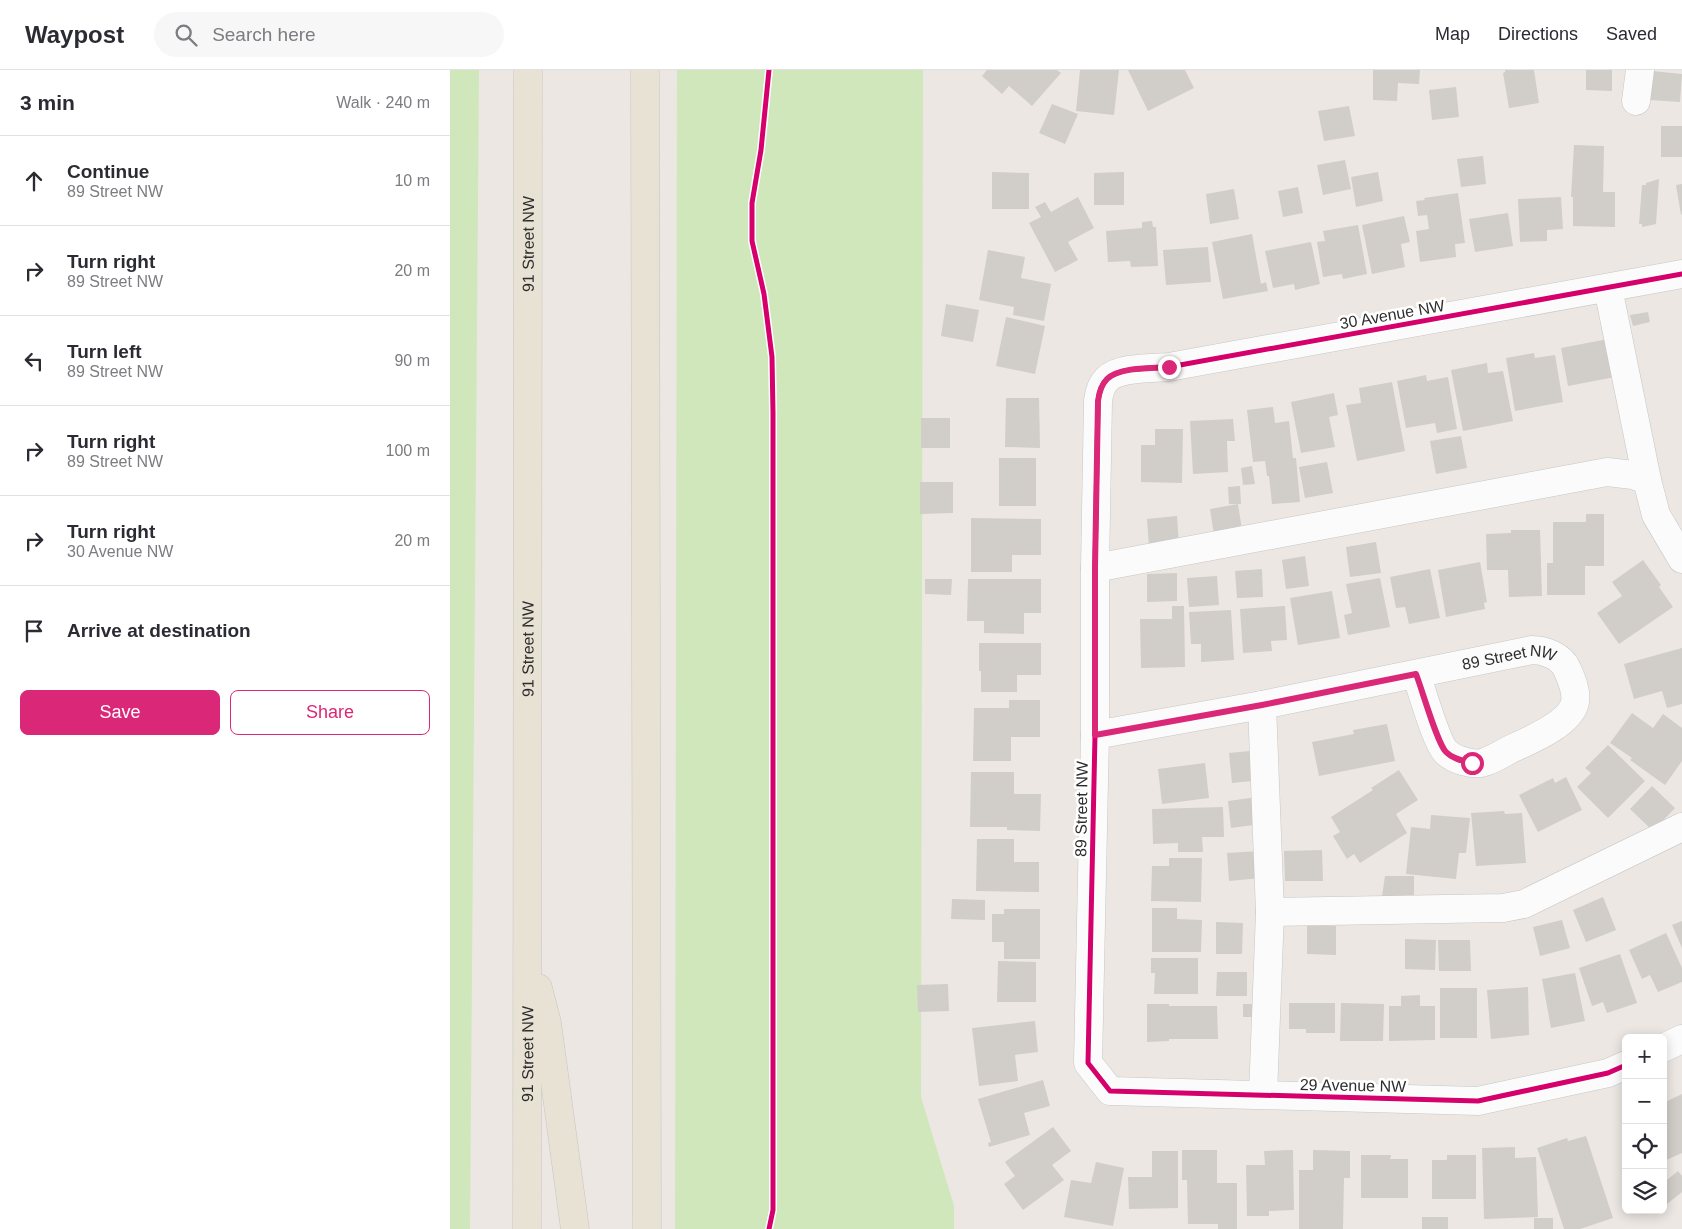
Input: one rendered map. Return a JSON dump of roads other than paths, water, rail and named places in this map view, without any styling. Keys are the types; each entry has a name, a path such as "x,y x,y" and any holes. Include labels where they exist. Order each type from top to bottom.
{"main road":[{"name":"91 Street NW","path":"527,1229 528,70"},
{"path":"645,70 648,1229"},
{"path":"528,955 547,1023 575,1229"},
{"path":"513,1229 528,1172"}],"street":[{"path":"1636,101 1640,70"},
{"name":"30 Avenue NW","path":"1108,378 1124,371 1169,367 1682,274"},
{"path":"1608,288 1647,480 1656,515 1682,559"},
{"name":"89 Street NW","path":"1088,1063 1095,735 1098,401 1100,389 1108,378"},
{"path":"1095,568 1607,472 1633,475 1647,480"},
{"name":"89 Street NW","path":"1095,735 1262,705 1532,650 1540,650 1551,654 1565,664 1573,680 1575,702 1566,717 1552,729 1485,762 1472,763 1460,760 1446,752 1439,740 1416,674"},
{"path":"1262,705 1270,912 1263,1096"},
{"path":"1270,912 1503,908 1524,904 1682,827"},
{"path":"1667,1046 1682,1039"},
{"name":"29 Avenue NW","path":"1088,1063 1110,1091 1478,1101 1608,1073 1622,1066"}]}
